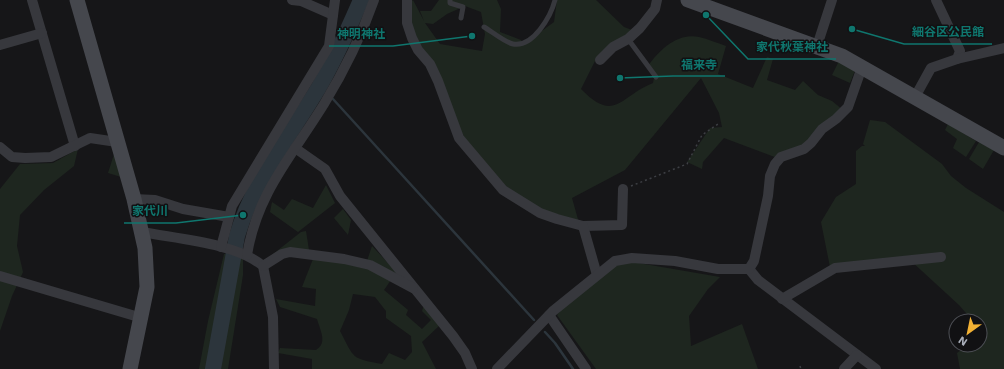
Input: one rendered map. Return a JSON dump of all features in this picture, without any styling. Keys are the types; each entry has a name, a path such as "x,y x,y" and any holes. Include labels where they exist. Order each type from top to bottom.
{"street":[{"path":"32,0 75,146"},
{"path":"77,0 134,199 145,248 147,287 142,318 130,369"},
{"path":"292,0 301,2 333,15"},
{"path":"224,248 228,217 232,206 244,183 329,46 335,0"},
{"path":"244,254 262,201 344,69 359,40 374,0"},
{"path":"406,0 407,23 412,38 418,50 430,64 438,81 459,138 503,190 540,213 583,226 622,225 623,188"},
{"path":"600,60 613,47 628,40 655,9 657,0"},
{"path":"688,0 842,56 1004,148"},
{"path":"817,46 832,0"},
{"path":"936,0 960,51 957,59"},
{"path":"0,45 42,33"},
{"path":"915,97 931,68 957,59 1004,48"},
{"path":"749,269 754,262 768,196 770,176 776,164 781,157 804,149 822,129 836,119 848,107 862,67"},
{"path":"0,147 12,157 51,157 90,138 117,142"},
{"path":"295,148 325,168 340,196 457,342 465,353 472,369"},
{"path":"134,199 155,200 183,209 228,217"},
{"path":"583,226 597,275"},
{"path":"142,232 224,248 244,254 263,266 274,317 274,369"},
{"path":"263,266 282,254 290,252 344,259 370,265 415,288"},
{"path":"782,299 835,268 941,257"},
{"path":"497,369 549,315 616,261 632,258 675,261 718,269 749,269"},
{"path":"749,269 758,280 782,299 876,369"},
{"path":"0,276 142,318"},
{"path":"549,315 586,369"},
{"path":"844,369 857,355"}],"lane":[{"path":"450,0 450,3 463,7 461,18"},
{"path":"484,27 512,44 525,44 532,40 552,10 554,0"},
{"path":"628,40 656,77"}],"path":[{"path":"623,188 687,164 702,135 718,124"}],"shaded area":[{"path":"413,0 424,21 420,11 431,11 439,0 497,0 501,9 500,32 521,40 524,44 554,22 557,0 596,0 624,27 632,30 611,46 595,61 581,89 602,105 610,106 617,104 642,88 653,83 654,78 648,66 652,60 663,48 684,37 691,36 699,37 726,46 718,74 753,88 767,57 773,59 767,80 795,90 803,81 818,95 832,101 843,110 804,149 780,159 724,138 703,162 702,169 687,162 710,128 722,127 719,113 701,78 625,170 572,198 579,223 531,207 503,190 471,149 449,111 417,49 406,7","holes":["465,6 481,12 485,34 482,51 440,44 425,23 433,24 447,14"]},
{"path":"839,61 856,68 850,83 832,75"},
{"path":"870,120 885,122 942,164 951,176 966,188 1004,212 1004,369 960,369 957,353 988,353 988,313 966,313 910,260 830,267 821,222 836,197 856,184 856,151 862,146 865,146 863,144"},
{"path":"948,124 976,141 966,157 953,148 957,139 945,130"},
{"path":"979,142 994,150 983,169 969,159"},
{"path":"78,149 74,166 44,190 20,215 17,246 23,272 12,296 0,331 0,189 20,164 53,163"},
{"path":"115,151 121,177 108,173"},
{"path":"326,185 335,203 298,232 270,212 272,202 284,210 292,199 313,208"},
{"path":"343,209 351,220 348,235 334,218"},
{"path":"306,231 309,250 268,258 301,232"},
{"path":"372,246 405,281 367,261"},
{"path":"243,249 243,275 228,369 199,369 208,321 224,254"},
{"path":"313,259 365,265 391,280 384,290 408,310 406,315 422,329 431,320 422,311 424,305 440,325 422,342 436,369 312,369 312,359 278,353 280,348 316,350 322,344 322,336 317,319 280,307 276,299 315,306 316,289 302,287","holes":["353,294 375,297 386,311 386,318 411,336 412,352 405,360 389,353 382,364 359,358 351,352 340,331 349,310"]},
{"path":"621,260 720,277 708,289 689,316 691,346 742,324 758,369 596,369 557,315 569,298"}],"waterway":[{"path":"213,369 237,236 252,196 273,159 319,87 361,0"},
{"path":"318,89 324,92"},
{"path":"333,99 534,320"},
{"path":"545,332 555,343 573,369"}],"place":[{"name":"家代秋葉神社","path":"706,15"},
{"name":"細谷区公民館","path":"852,29"},
{"name":"神明神社","path":"472,36"},
{"name":"福来寺","path":"620,78"},
{"name":"家代川","path":"243,215"}]}
